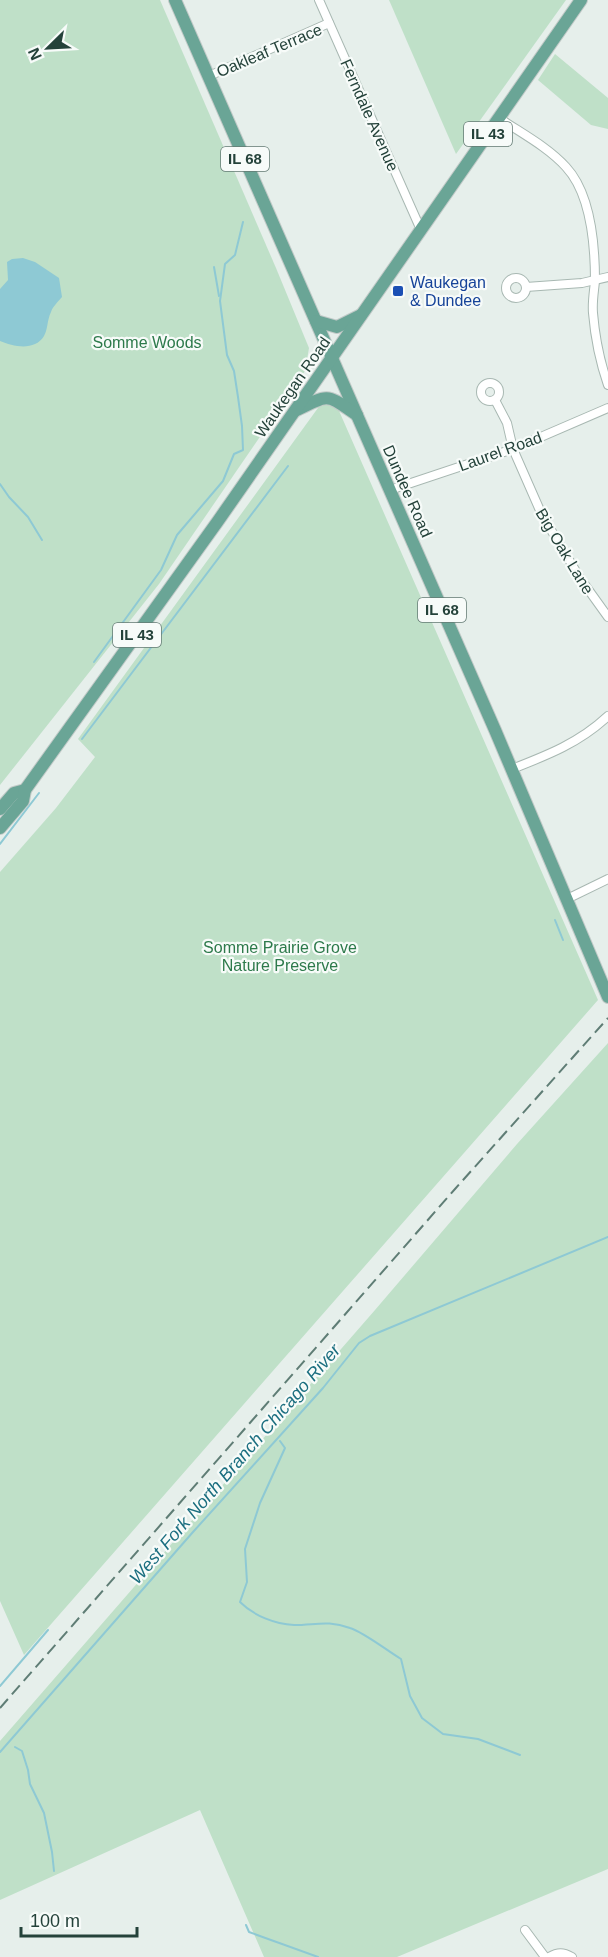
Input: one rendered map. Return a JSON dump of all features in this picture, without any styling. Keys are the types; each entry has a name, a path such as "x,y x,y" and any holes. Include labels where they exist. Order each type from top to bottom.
{"main road":[{"name":"Dundee Road","path":"175,0 512,769 608,997"},
{"name":"Waukegan Road","path":"0,828 23,801 25,790 296,411 581,0"},
{"path":"316,321 337,327 362,315"},
{"path":"296,411 321,398 332,398 357,415"},
{"name":"Waukegan Road","path":"0,809 14,793 25,790"}],"street":[{"name":"Ferndale Avenue","path":"319,0 421,230"},
{"name":"Oakleaf Terrace","path":"209,76 329,23"},
{"path":"500,118 557,158 568,168 576,183 590,219 595,280 593,311 596,340 608,385"},
{"path":"526,287 582,283 608,277"},
{"name":"Big Oak Lane","path":"495,400 507,423 513,448 542,515 580,578 608,617"},
{"name":"Laurel Road","path":"390,490 513,448 608,408"},
{"path":"512,769 560,751 592,731 608,716"},
{"path":"567,899 608,879"},
{"path":"525,1930 547,1957 564,1952 572,1957"}],"green space":[{"name":"Somme Woods","path":"0,0 160,0 309,348 305,371 159,584 0,785"},
{"path":"389,0 566,0 456,154"},
{"path":"555,54 608,98 608,129 591,125 538,80"},
{"name":"Somme Prairie Grove Nature Preserve","path":"323,401 336,404 598,1000 24,1655 0,1601 0,872 56,808 95,757 78,739"},
{"path":"608,1043 608,1869 397,1957 264,1957 200,1810 0,1900 0,1741 517,1144"}],"water":[{"path":"23,258 35,262 59,278 62,297 52,310 44,336 30,346 12,345 0,341 0,289 8,280 7,262"}],"waterway":[{"path":"94,662 161,570 177,535 223,481 234,454 243,450 234,371 227,355 220,301 225,264 235,255 243,222"},
{"path":"214,267 219,296"},
{"path":"82,739 288,466"},
{"path":"0,484 28,517 42,540"},
{"path":"0,844 39,793"},
{"path":"555,920 563,940"},
{"name":"West Fork North Branch Chicago River","path":"0,1752 323,1388 359,1343 370,1336 608,1237"},
{"path":"280,1441 285,1448 260,1503 245,1549 247,1582 240,1602 258,1615 280,1623 335,1624 362,1634 401,1659 410,1696 422,1718 443,1734 478,1739 520,1755"},
{"path":"0,1686 48,1630"},
{"path":"15,1747 22,1751 30,1784 44,1813 54,1871"},
{"path":"246,1925 249,1932 318,1957"}],"railway":[{"path":"0,1708 608,1018"}],"place":[{"name":"Waukegan & Dundee","path":"398,291"}]}
